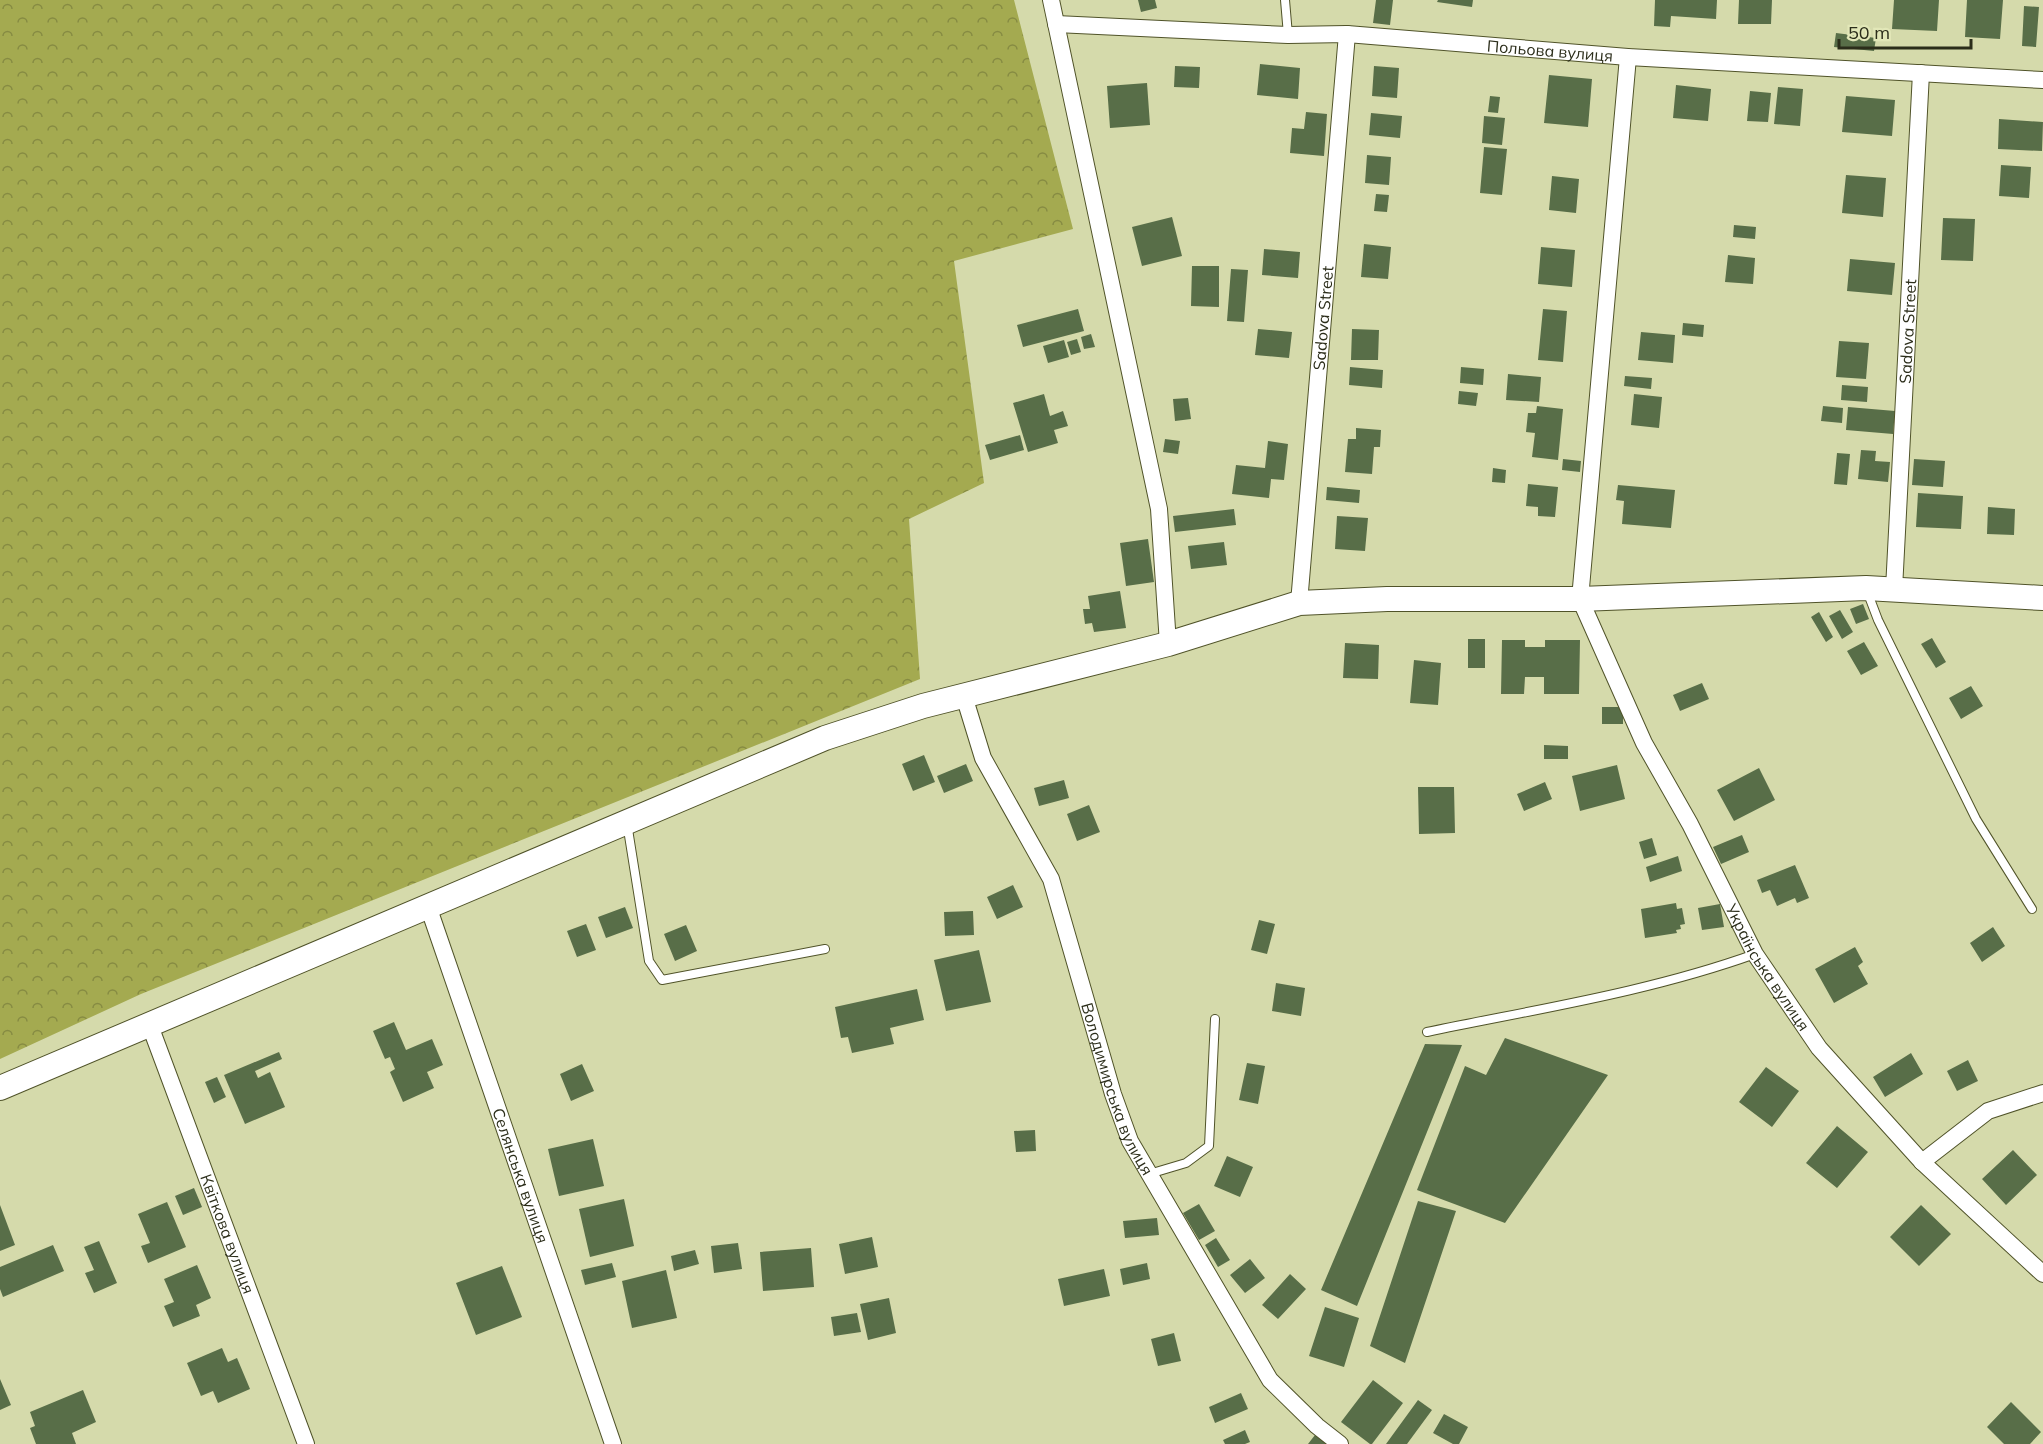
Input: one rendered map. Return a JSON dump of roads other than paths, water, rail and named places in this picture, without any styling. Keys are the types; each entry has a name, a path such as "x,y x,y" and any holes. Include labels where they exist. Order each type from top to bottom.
{"street":[{"path":"1051,0 1159,509 1168,644"},
{"name":"Польова вулиця","path":"1056,24 1288,35 1347,34 1628,57 2043,80"},
{"name":"Sadova Street","path":"1299,603 1347,34"},
{"path":"1580,599 1628,57"},
{"name":"Sadova Street","path":"1894,589 1921,73"},
{"path":"0,1088 825,738 923,706 1168,644 1299,603 1387,599 1580,599 1866,588 2043,597"},
{"name":"Українська вулиця","path":"1580,599 1644,743 1690,824 1755,954 1819,1048 1922,1162 2043,1274"},
{"name":"Володимирська вулиця","path":"964,696 983,758 1051,879 1113,1094 1130,1142 1270,1380 1317,1426 1340,1444"},
{"name":"Селянська вулиця","path":"428,906 613,1444"},
{"name":"Квіткова вулиця","path":"149,1023 306,1444"},
{"path":"1922,1162 1988,1110 2043,1093"}],"lane":[{"path":"1285,0 1288,35"},
{"path":"1866,588 1878,620 1976,819 2032,909"},
{"path":"627,823 649,961 662,980 825,949"},
{"path":"1427,1032 1628,990 1719,967 1755,954"},
{"path":"1148,1174 1186,1163 1209,1146 1215,1018"}]}
